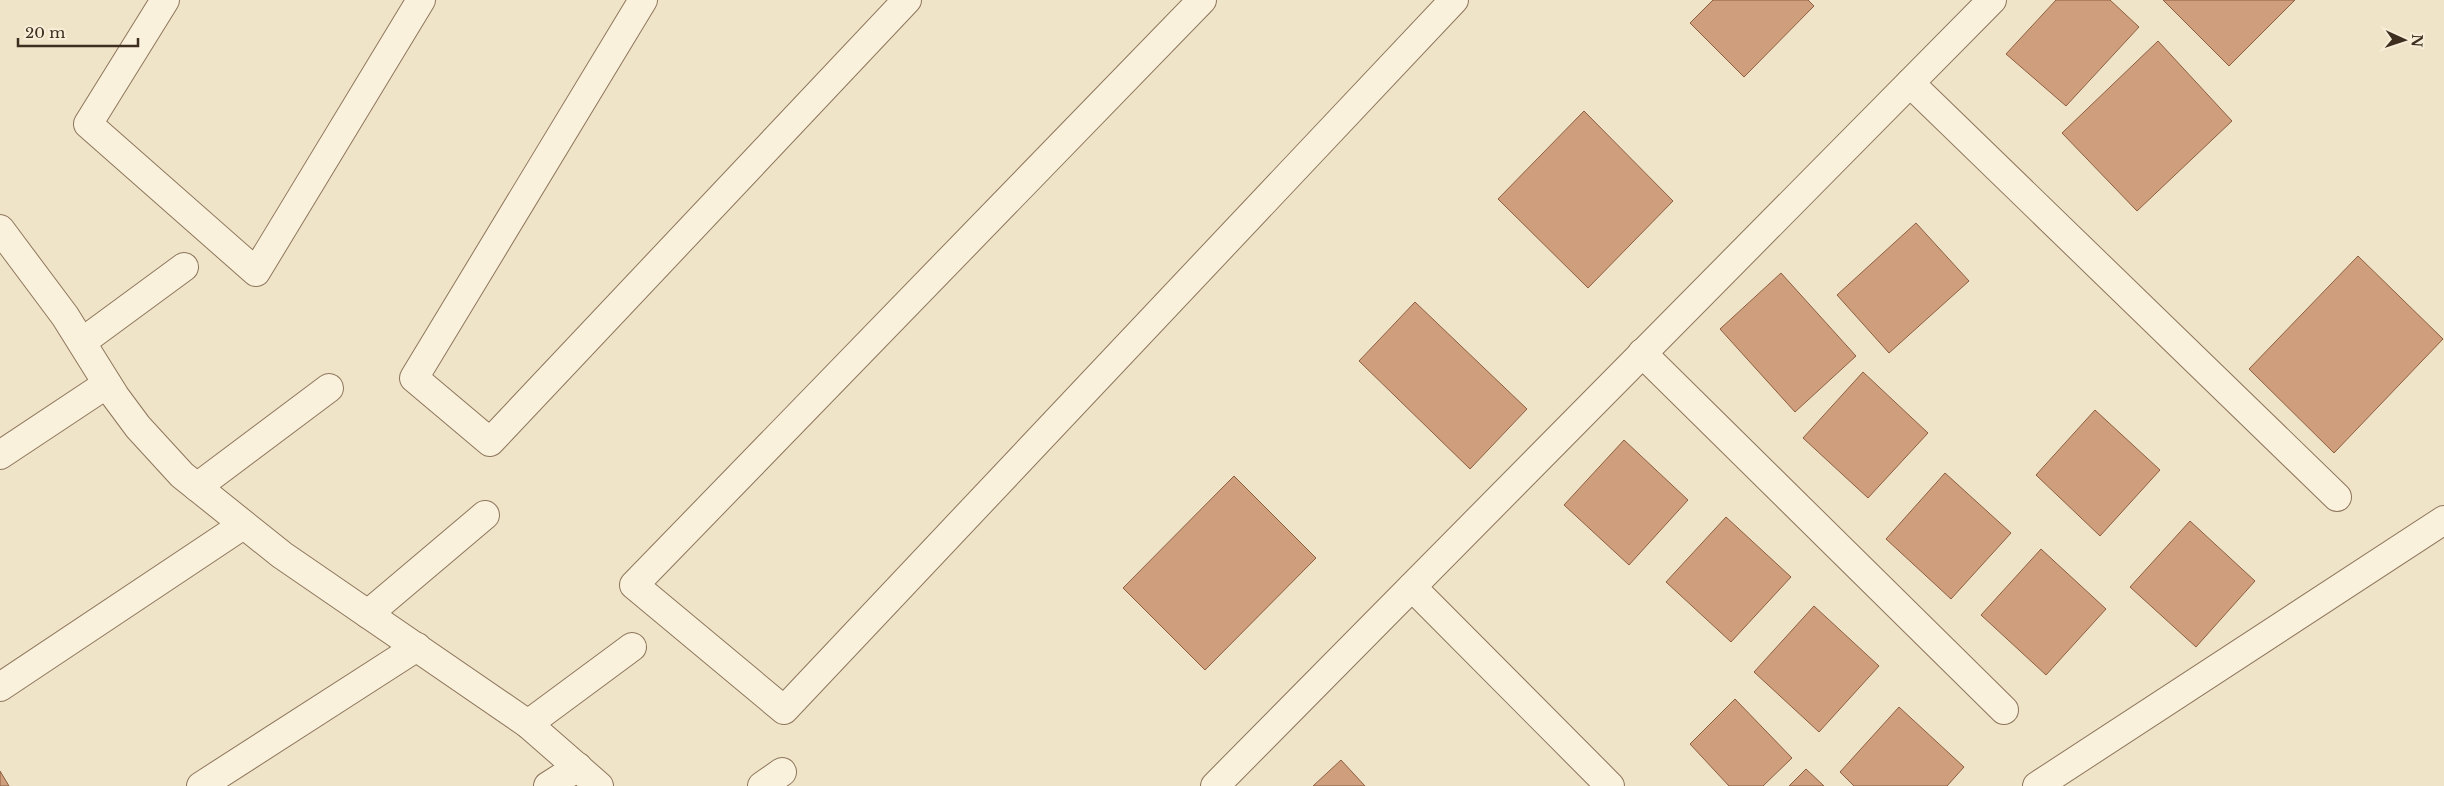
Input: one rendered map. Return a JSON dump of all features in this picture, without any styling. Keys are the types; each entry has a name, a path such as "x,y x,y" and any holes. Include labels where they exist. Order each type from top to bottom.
{"street":[{"path":"165,0 88,124 256,272 421,0"},
{"path":"643,0 414,378 490,442 907,0"},
{"path":"1202,0 634,585 784,710 1454,0"},
{"path":"1215,786 1992,0"},
{"path":"1910,83 2337,497"},
{"path":"0,228 82,342 107,384 138,428 159,452 196,487 282,555 528,724 599,786"},
{"path":"82,342 184,266"},
{"path":"1642,353 2004,710"},
{"path":"0,455 107,384"},
{"path":"196,487 330,388"},
{"path":"368,614 485,515"},
{"path":"2036,786 2444,520"},
{"path":"0,687 243,525"},
{"path":"1412,587 1610,786"},
{"path":"201,786 417,647"},
{"path":"528,724 632,647"},
{"path":"548,786 578,767"}],"building":[{"path":"1713,0 1808,0 1814,6 1744,77 1690,23"},
{"path":"2056,0 2110,0 2139,27 2066,106 2006,54"},
{"path":"2163,0 2295,0 2229,66"},
{"path":"2158,41 2232,121 2137,211 2062,133"},
{"path":"1584,111 1673,201 1588,288 1498,199"},
{"path":"1916,223 1969,281 1889,353 1837,295"},
{"path":"2358,256 2443,339 2334,453 2249,369"},
{"path":"1781,273 1856,356 1795,412 1720,329"},
{"path":"1415,302 1527,409 1470,469 1359,361"},
{"path":"1863,372 1928,433 1868,498 1803,438"},
{"path":"2095,410 2160,470 2100,536 2036,475"},
{"path":"1624,440 1688,500 1629,565 1564,505"},
{"path":"1945,473 2011,533 1951,599 1886,539"},
{"path":"1234,476 1316,558 1205,670 1123,588"},
{"path":"1726,517 1791,577 1731,642 1666,582"},
{"path":"2190,521 2255,581 2196,647 2130,587"},
{"path":"2041,549 2106,609 2046,675 1981,615"},
{"path":"1814,606 1879,666 1819,732 1754,672"},
{"path":"1735,699 1792,758 1763,786 1729,786 1690,744"},
{"path":"1899,707 1964,767 1947,786 1854,786 1840,772"},
{"path":"1341,760 1365,786 1313,786"},
{"path":"1806,769 1824,786 1789,786"},
{"path":"0,771 9,786 0,786"}]}
